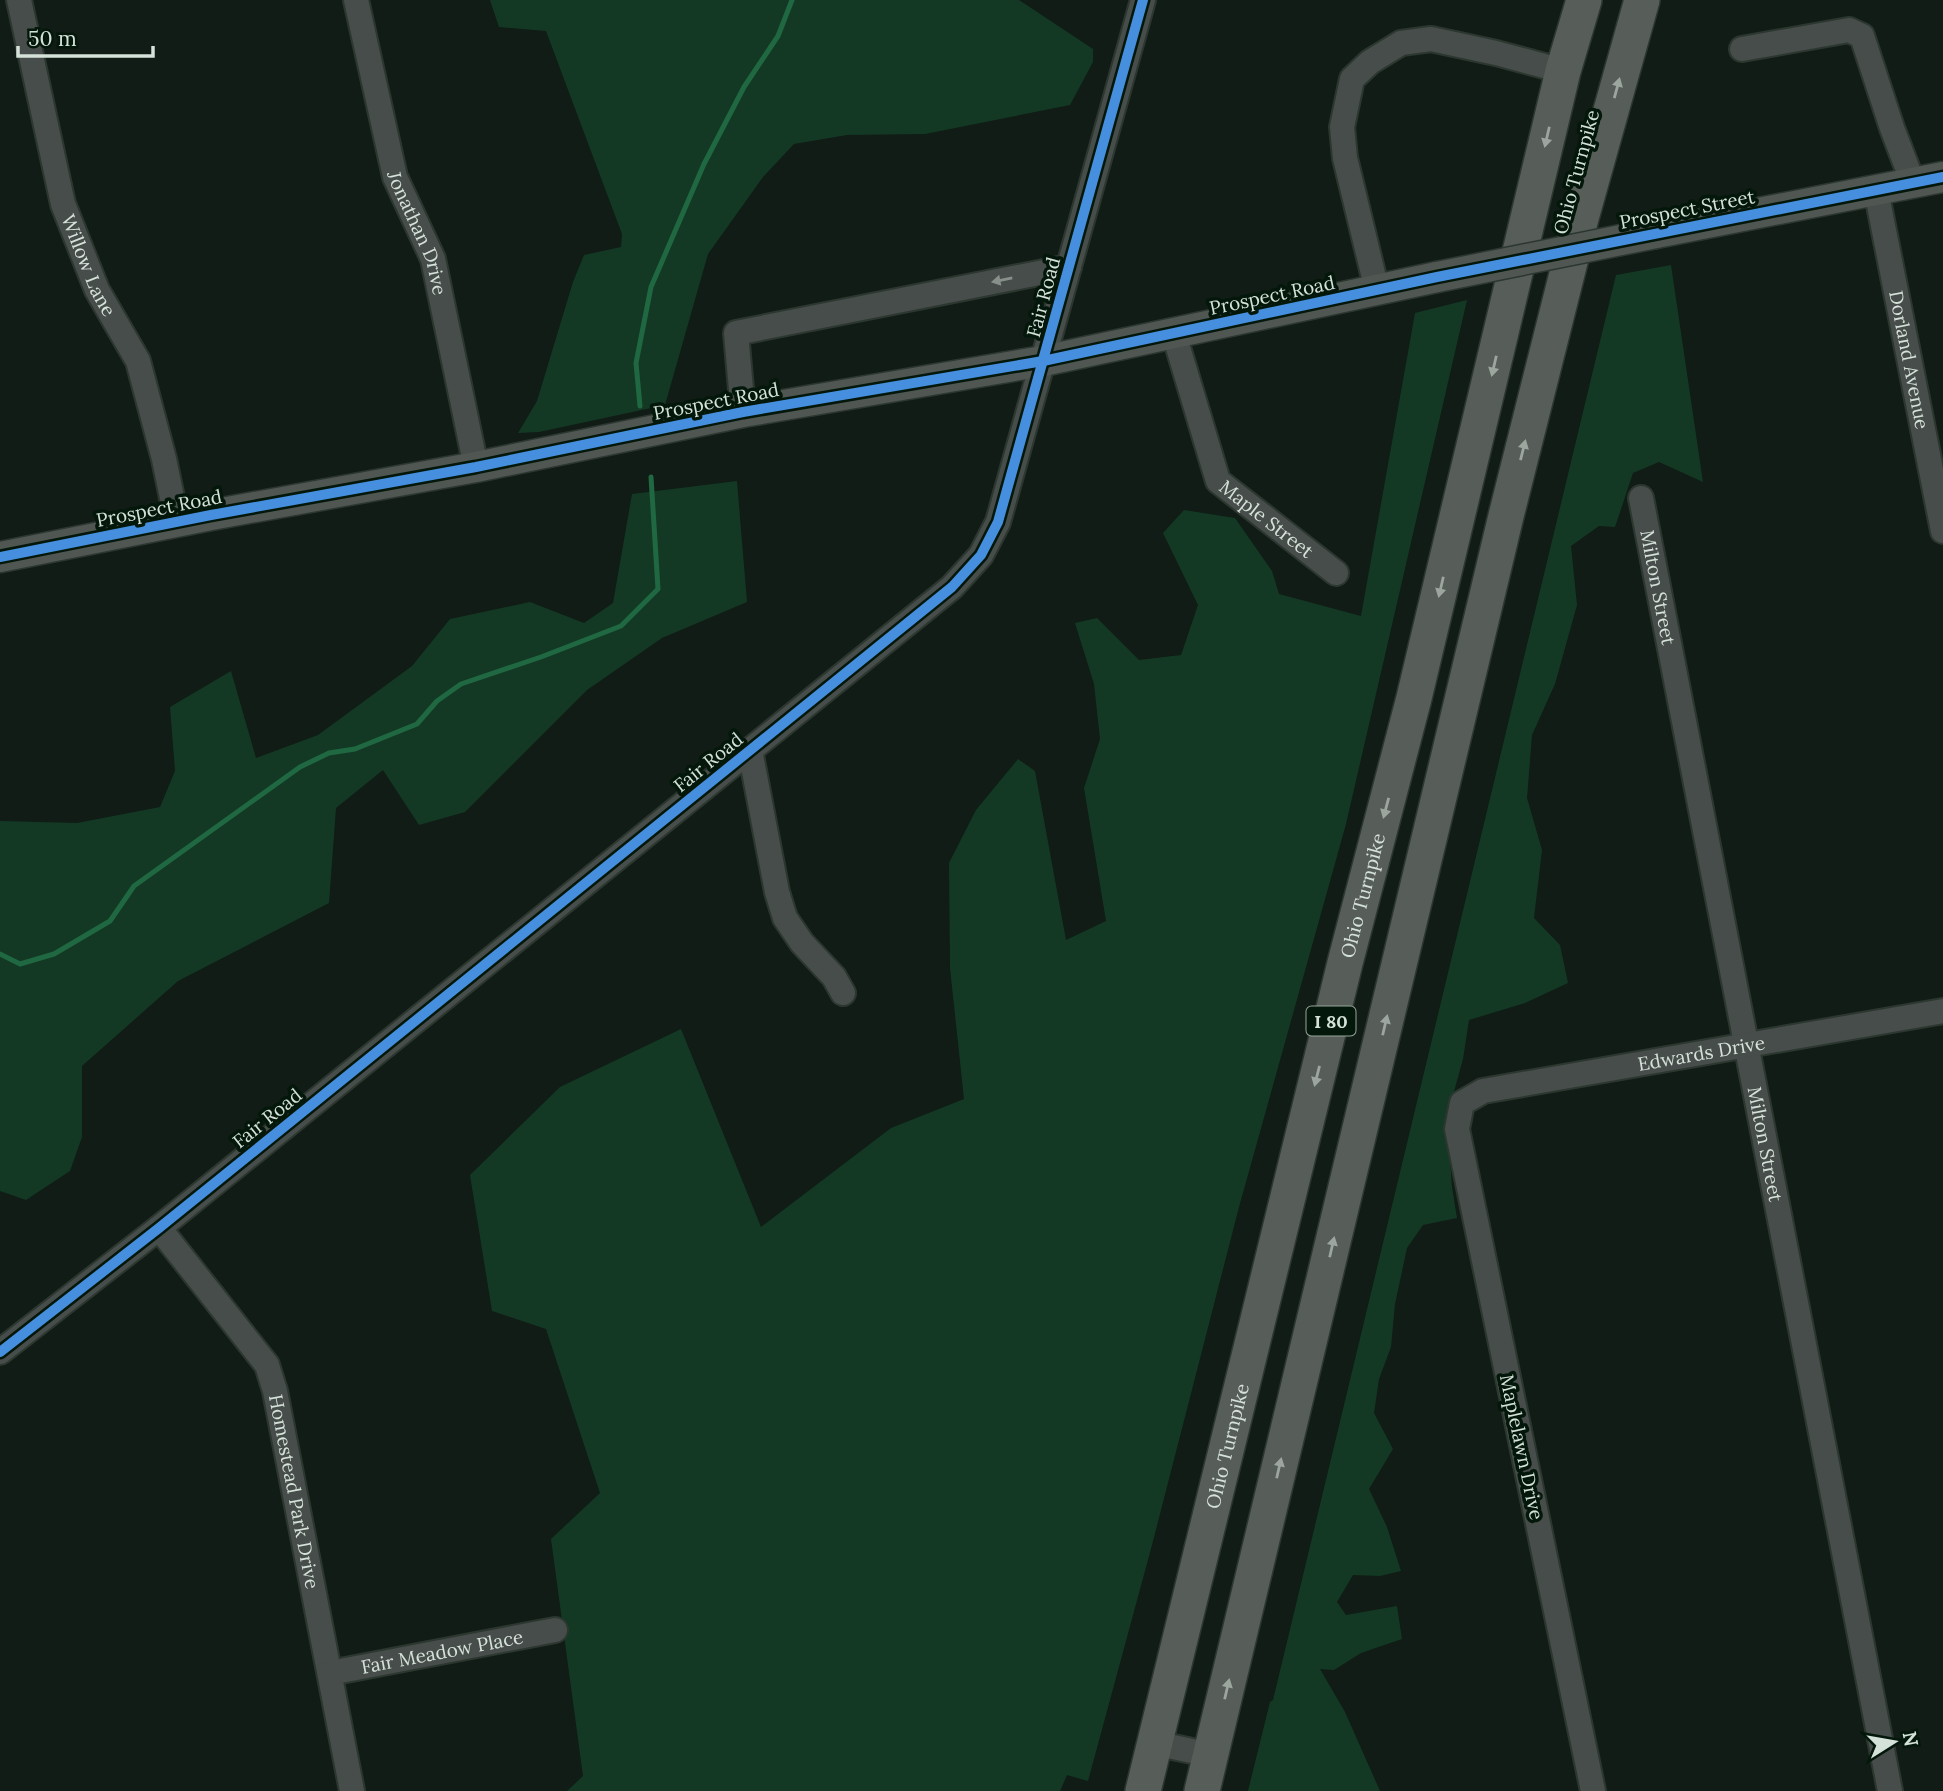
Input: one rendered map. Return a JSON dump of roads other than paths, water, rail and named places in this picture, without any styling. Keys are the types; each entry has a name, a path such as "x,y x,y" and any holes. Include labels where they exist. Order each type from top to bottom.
{"highway":[{"name":"Ohio Turnpike","path":"1143,1791 1342,976 1415,698 1563,71 1584,0"},
{"name":"Ohio Turnpike","path":"1202,1791 1506,516 1581,218 1642,0"}],"main road":[{"name":"Prospect Street","path":"1437,277 1943,177"},
{"name":"Prospect Road","path":"0,557 476,467 743,412 1043,361 1437,277"}],"street":[{"name":"Willow Lane","path":"19,0 62,204 97,290 138,361 164,459 177,522"},
{"name":"Jonathan Drive","path":"356,0 395,177 433,259 476,467"},
{"name":"Fair Road","path":"0,1352 159,1228 952,587 981,555 998,522 1143,0"},
{"path":"1742,50 1849,30 1862,36 1913,183"},
{"path":"1377,290 1345,158 1342,127 1352,79 1370,62 1401,44 1431,40 1496,53 1563,71"},
{"name":"Dorland Avenue","path":"1876,190 1943,531"},
{"path":"743,412 736,333 1069,267"},
{"name":"Maple Street","path":"1174,334 1218,481 1336,573"},
{"name":"Milton Street","path":"1642,498 1890,1791"},
{"path":"750,750 785,918 802,943 834,977 843,993"},
{"name":"Edwards Drive","path":"1462,1103 1483,1091 1943,1011"},
{"name":"Maplelawn Drive","path":"1462,1103 1457,1129 1592,1791"},
{"name":"Homestead Park Drive","path":"159,1228 267,1365 275,1391 352,1791"},
{"name":"Fair Meadow Place","path":"330,1673 555,1630"},
{"path":"1154,1743 1211,1755"}],"waterway":[{"path":"640,406 636,363 651,287 704,164 744,87 778,36 792,0"},
{"path":"0,954 20,964 54,954 110,921 134,886 300,767 329,753 355,749 417,724 437,701 461,684 621,626 658,589 651,477"}]}
